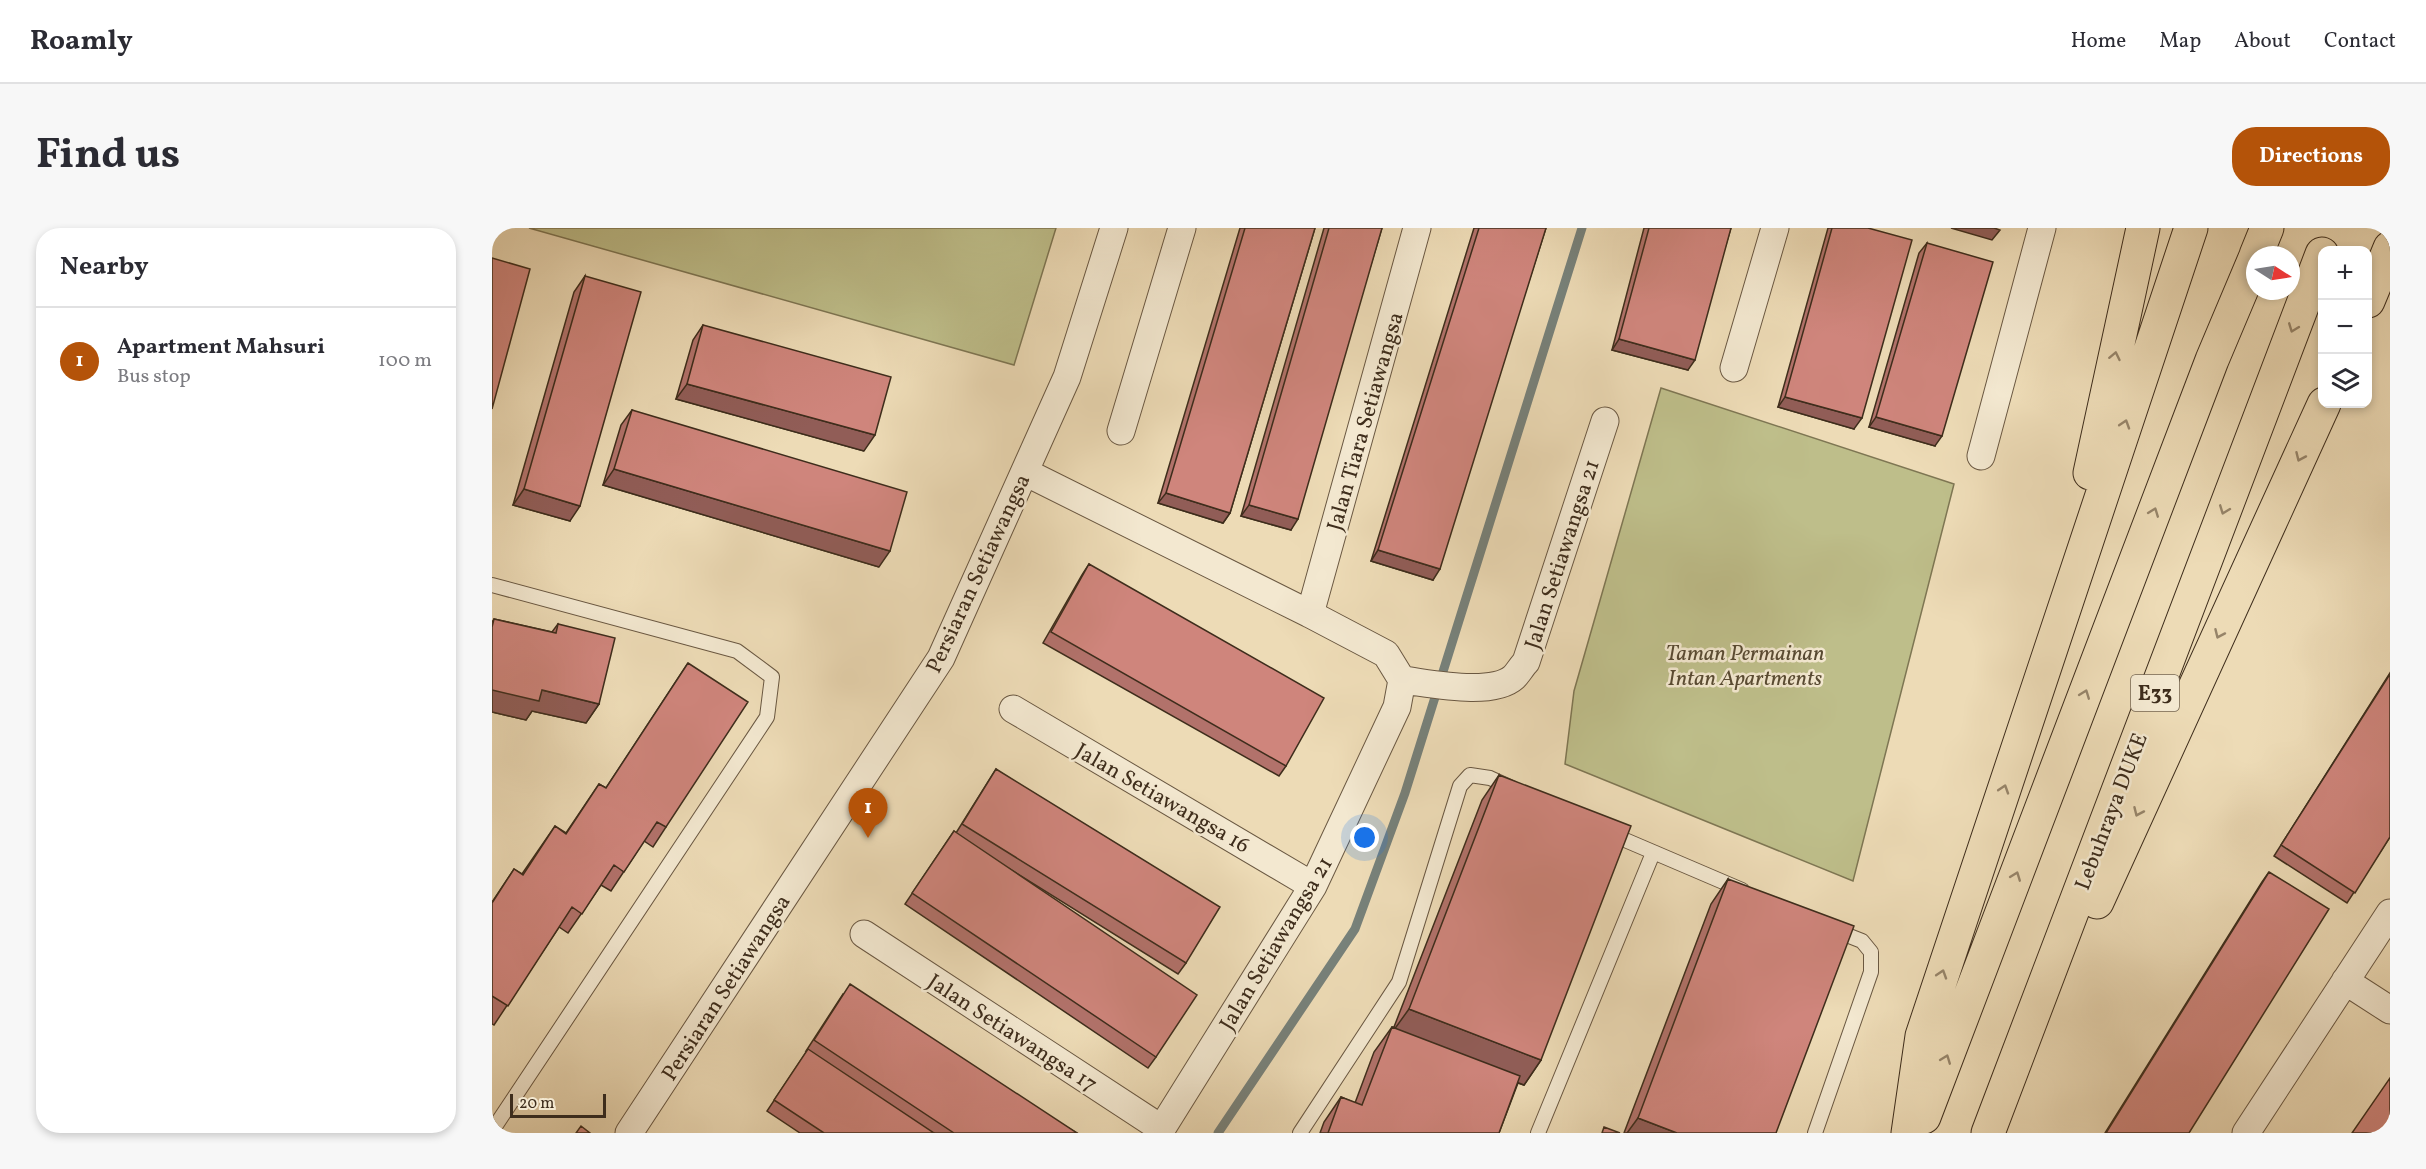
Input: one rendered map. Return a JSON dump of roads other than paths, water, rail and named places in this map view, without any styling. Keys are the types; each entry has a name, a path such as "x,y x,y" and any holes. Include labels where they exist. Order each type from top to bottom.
{"highway":[{"path":"2054,639 2143,228"},
{"path":"1908,1133 1922,1036 2190,228"},
{"path":"2260,246 2267,228"},
{"name":"Lebuhraya DUKE","path":"2326,246 2334,228"},
{"path":"2367,300 2390,248"},
{"name":"Lebuhraya DUKE","path":"1990,1133 2318,265"},
{"path":"1918,1133 2208,371 2246,280"},
{"path":"1990,1133 2322,408"}],"street":[{"name":"Persiaran Setiawangsa","path":"629,1133 941,658 1067,377 1114,228"},
{"path":"1122,431 1182,228"},
{"name":"Jalan Tiara Setiawangsa","path":"1310,614 1417,228"},
{"path":"1734,368 1775,228"},
{"path":"1981,456 2042,228"},
{"name":"Jalan Setiawangsa 21","path":"1160,1131 1313,886 1397,707 1413,681 1467,687 1496,685 1513,678 1526,662 1605,421"},
{"path":"1025,472 1386,654 1413,681"},
{"name":"Jalan Setiawangsa 16","path":"1013,709 1313,886"},
{"path":"2246,1133 2390,913"},
{"name":"Jalan Setiawangsa 17","path":"864,934 1160,1131"},
{"path":"2345,981 2390,1010"}],"lane":[{"path":"492,585 737,651 772,678 767,717 492,1131"},
{"path":"1300,1133 1399,982 1460,786 1470,775 1490,778 1522,793"},
{"path":"1599,828 1752,895"},
{"path":"1538,1133 1653,853"},
{"path":"1815,1133 1871,972 1871,952 1862,941 1818,923"}],"waterway":[{"path":"1218,1133 1355,929 1405,793 1582,228"}],"place":[{"name":"Apartment Mahsuri","path":"868,838"}],"park label":[{"name":"Taman Permainan Intan Apartments","path":"1745,665"}]}
